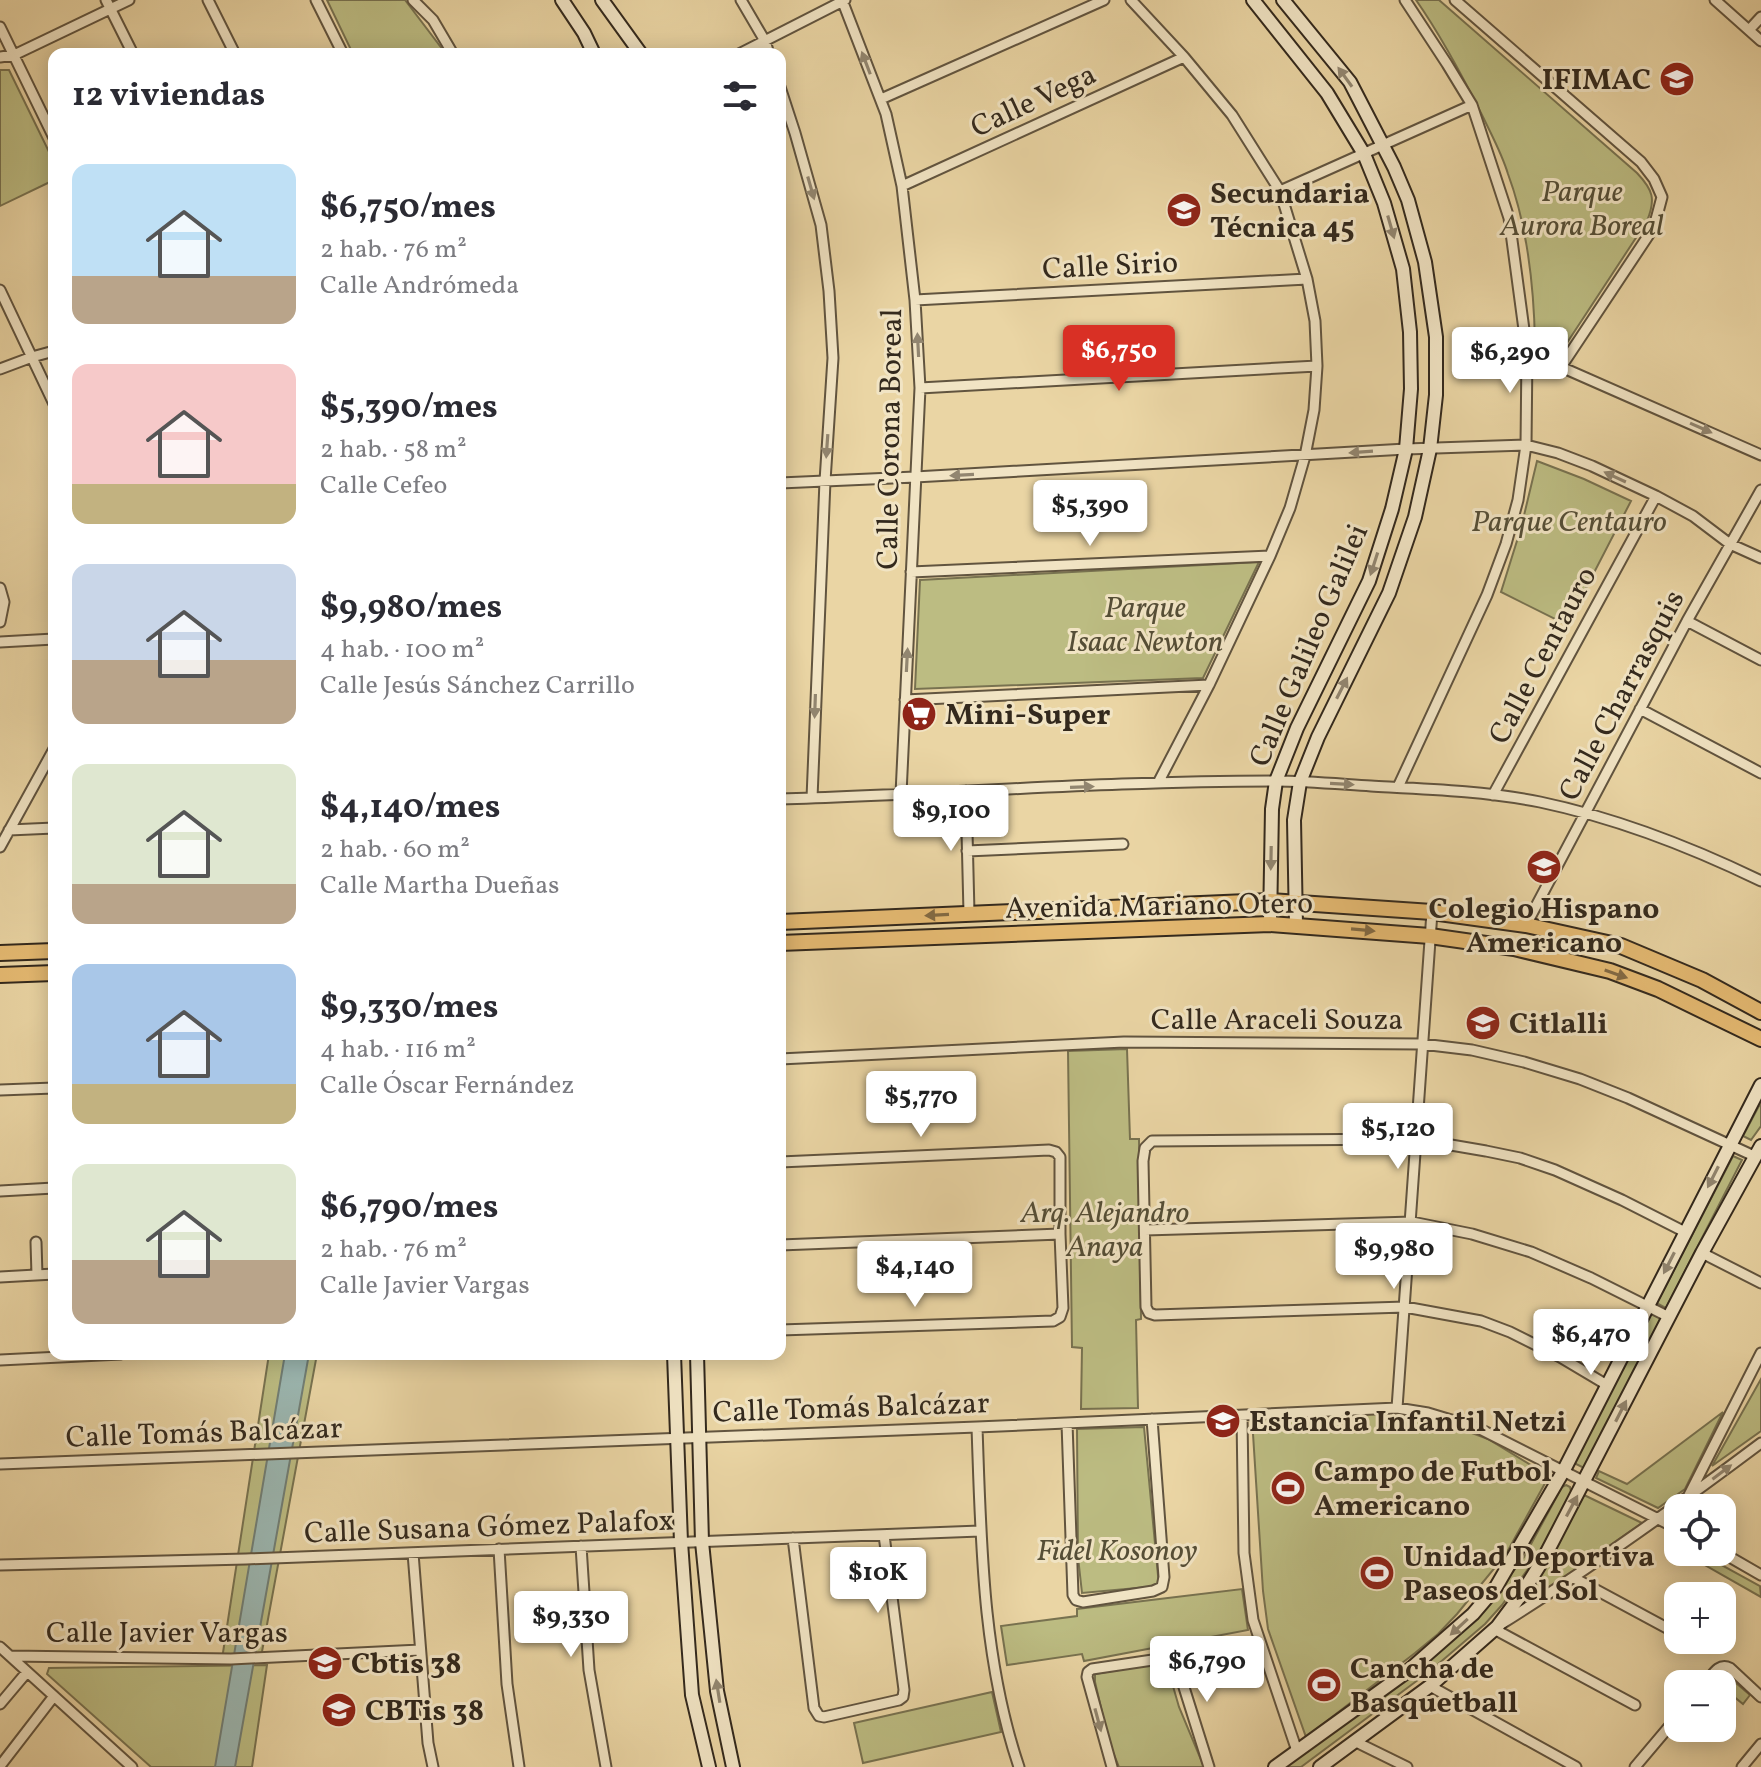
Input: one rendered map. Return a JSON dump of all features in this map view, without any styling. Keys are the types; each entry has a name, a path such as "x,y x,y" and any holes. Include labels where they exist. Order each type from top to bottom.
{"main road":[{"name":"Avenida Mariano Otero","path":"786,922 1270,901 1432,912 1526,925 1621,946 1702,980 1760,1011"},
{"name":"Avenida Mariano Otero","path":"786,943 1270,924 1430,936 1514,948 1610,971 1658,989 1761,1039"},
{"path":"0,953 48,951"},
{"path":"0,975 48,973"}],"street":[{"path":"0,57 14,55 108,4 129,0"},
{"path":"208,0 232,48"},
{"path":"316,0 340,48"},
{"path":"413,0 433,20 449,48"},
{"path":"562,0 591,48"},
{"path":"602,0 637,48"},
{"path":"741,0 767,48"},
{"path":"751,48 843,0"},
{"name":"Calle Corona Boreal","path":"843,0 886,114 902,186 915,300 920,388 901,794"},
{"path":"881,99 1104,0"},
{"path":"1131,0 1232,115 1280,191 1307,279 1315,321 1317,366 1314,410 1290,508 1209,685 1158,783"},
{"name":"Calle Galileo Galilei","path":"1253,0 1327,93 1364,154 1384,203 1403,269 1411,375 1406,449 1392,509 1369,581 1297,728 1276,781 1272,809 1270,924"},
{"name":"Calle Galileo Galilei","path":"1283,0 1350,82 1384,145 1408,200 1425,262 1436,337 1436,395 1430,449 1415,517 1389,593 1318,737 1300,782 1294,820 1296,925"},
{"path":"1398,787 1487,595 1506,544 1518,500 1526,445 1527,352 1509,218 1472,105 1405,0"},
{"path":"1455,0 1641,162 1654,179 1662,197 1654,227 1561,367"},
{"path":"1715,0 1761,41"},
{"path":"108,4 130,48"},
{"path":"1749,30 1761,17"},
{"path":"0,27 48,126"},
{"name":"Calle Vega","path":"902,186 1184,57"},
{"path":"1280,191 1472,105"},
{"path":"786,106 821,225 833,358 812,798"},
{"name":"Calle Sirio","path":"915,300 1307,279"},
{"path":"0,290 48,391"},
{"path":"1527,352 1761,455"},
{"path":"0,369 48,353"},
{"path":"920,388 1317,366"},
{"path":"786,483 1526,445 1581,462 1656,496 1693,516 1730,544 1761,558"},
{"name":"Calle Charrasquis","path":"1526,925 1687,621 1761,490"},
{"name":"Calle Centauro","path":"1493,795 1656,496"},
{"path":"911,572 1270,556"},
{"path":"0,588 4,602 0,622"},
{"path":"1687,621 1761,660"},
{"path":"0,642 48,639"},
{"path":"905,700 1209,685"},
{"path":"1640,709 1761,773"},
{"path":"0,847 48,760"},
{"path":"786,799 1276,781 1493,795 1585,814 1679,844 1761,881"},
{"path":"966,791 969,913"},
{"path":"9,830 48,828"},
{"path":"967,851 1123,844"},
{"path":"1397,1408 1432,912"},
{"name":"Calle Araceli Souza","path":"786,1059 1124,1042 1422,1044 1472,1050 1580,1079 1730,1144 1758,1151"},
{"path":"1275,1767 1408,1671 1473,1614 1496,1587 1564,1470 1761,1085"},
{"path":"0,1090 48,1088"},
{"path":"1607,1385 1510,1332 1481,1321 1405,1307 1149,1313 1146,1307 1145,1148 1152,1141 1416,1139 1520,1158 1555,1170 1685,1232"},
{"path":"1496,1628 1544,1558 1758,1151"},
{"path":"786,1162 1056,1152 1060,1157 1063,1308 1060,1317 1053,1321 786,1330"},
{"path":"0,1191 48,1188"},
{"path":"1145,1230 1412,1222 1499,1241 1531,1252 1669,1317"},
{"path":"786,1245 1060,1234"},
{"path":"36,1242 37,1275"},
{"path":"1702,1253 1761,1283"},
{"path":"0,1277 48,1274"},
{"path":"1690,1494 1761,1353"},
{"path":"0,1360 48,1358"},
{"path":"674,1360 681,1542 692,1695 709,1767"},
{"path":"697,1360 702,1542 717,1691 733,1767"},
{"name":"Calle Tomás Balcázar","path":"0,1464 1397,1408 1428,1413 1478,1428 1664,1521"},
{"path":"1242,1416 1244,1553 1253,1620 1297,1751"},
{"path":"1067,1423 1073,1595 1083,1602 1162,1587 1164,1577 1152,1419"},
{"path":"977,1427 980,1531 992,1653 1019,1767"},
{"path":"1693,1494 1761,1443"},
{"path":"1320,1767 1430,1686 1496,1628 1574,1578 1664,1514"},
{"name":"Calle Susana Gómez Palafox","path":"0,1565 248,1559 980,1531"},
{"path":"793,1538 814,1708 819,1716 828,1716 903,1697 884,1535"},
{"path":"581,1546 589,1670 606,1767"},
{"path":"499,1549 507,1684 519,1767"},
{"path":"413,1553 428,1743 433,1767"},
{"path":"1736,1559 1759,1570"},
{"path":"1574,1578 1664,1626"},
{"path":"1496,1628 1635,1705"},
{"path":"0,1647 132,1767"},
{"name":"Calle Javier Vargas","path":"10,1656 231,1659 420,1650"},
{"path":"1112,1767 1088,1672 1166,1658 1173,1659 1177,1665 1209,1767"},
{"path":"0,1704 27,1672"},
{"path":"1736,1674 1761,1697"},
{"path":"1430,1686 1576,1767"},
{"path":"0,1766 54,1696"},
{"path":"1635,1767 1664,1733"},
{"path":"1354,1741 1407,1767"},
{"path":"1742,1767 1761,1745"}],"green space":[{"path":"327,0 405,0 441,48 350,48"},
{"name":"Parque Aurora Boreal","path":"1416,0 1439,0 1637,173 1650,190 1652,201 1647,221 1559,355 1535,343 1525,236 1503,159 1460,72"},
{"path":"0,70 9,70 48,150 48,183 0,206"},
{"name":"Parque Centauro","path":"1537,461 1631,501 1567,625 1501,592"},
{"name":"Parque Isaac Newton","path":"1259,562 1203,678 915,689 920,580"},
{"name":"Arq. Alejandro Anaya","path":"1127,1049 1130,1139 1139,1139 1141,1319 1136,1320 1138,1408 1081,1409 1082,1348 1072,1347 1068,1051"},
{"path":"1761,1102 1761,1126 1751,1140 1743,1136"},
{"path":"1733,1156 1742,1160 1666,1308 1657,1303"},
{"path":"1651,1313 1661,1318 1584,1468 1574,1463"},
{"path":"268,1360 316,1360 261,1657 222,1659"},
{"path":"1761,1379 1761,1431 1712,1466"},
{"path":"1723,1412 1685,1489 1678,1494 1664,1494 1664,1504 1658,1508 1596,1478 1599,1471 1627,1484"},
{"name":"Unidad Deportiva Paseos del Sol","path":"1397,1413 1437,1420 1488,1439 1549,1476 1506,1554 1457,1614 1415,1653 1306,1737 1268,1629 1252,1418"},
{"name":"Fidel Kosonoy","path":"1144,1427 1159,1586 1082,1593 1078,1557 1077,1429"},
{"path":"1566,1485 1571,1492 1547,1539 1502,1605 1485,1624 1430,1671 1301,1767 1286,1767 1424,1664 1494,1597 1524,1557 1562,1487"},
{"path":"1584,1495 1642,1523 1526,1604 1523,1601"},
{"path":"1707,1566 1724,1566 1760,1586 1761,1597"},
{"path":"1242,1589 1248,1630 1084,1661 1082,1654 1007,1665 1001,1626 1077,1616 1077,1609"},
{"path":"1166,1662 1179,1707 1204,1767 1119,1767 1109,1742 1095,1674"},
{"path":"267,1665 252,1767 151,1767 47,1674 49,1668"},
{"path":"1736,1683 1750,1695 1743,1704 1736,1698"},
{"path":"992,1692 1001,1732 863,1763 854,1723"}],"water":[{"path":"284,1360 308,1360 235,1767 215,1767"}],"place":[{"name":"IFIMAC","path":"1677,79"},
{"name":"Secundaria Técnica 45","path":"1184,210"},
{"name":"Mini-Super","path":"919,714"},
{"name":"Colegio Hispano Americano","path":"1544,867"},
{"name":"Citlalli","path":"1483,1023"},
{"name":"Estancia Infantil Netzi","path":"1223,1421"},
{"name":"Campo de Futbol Americano","path":"1288,1488"},
{"name":"Unidad Deportiva Paseos del Sol","path":"1377,1573"},
{"name":"Cbtis 38","path":"325,1663"},
{"name":"Cancha de Basquetball","path":"1324,1685"},
{"name":"CBTis 38","path":"339,1710"}]}
